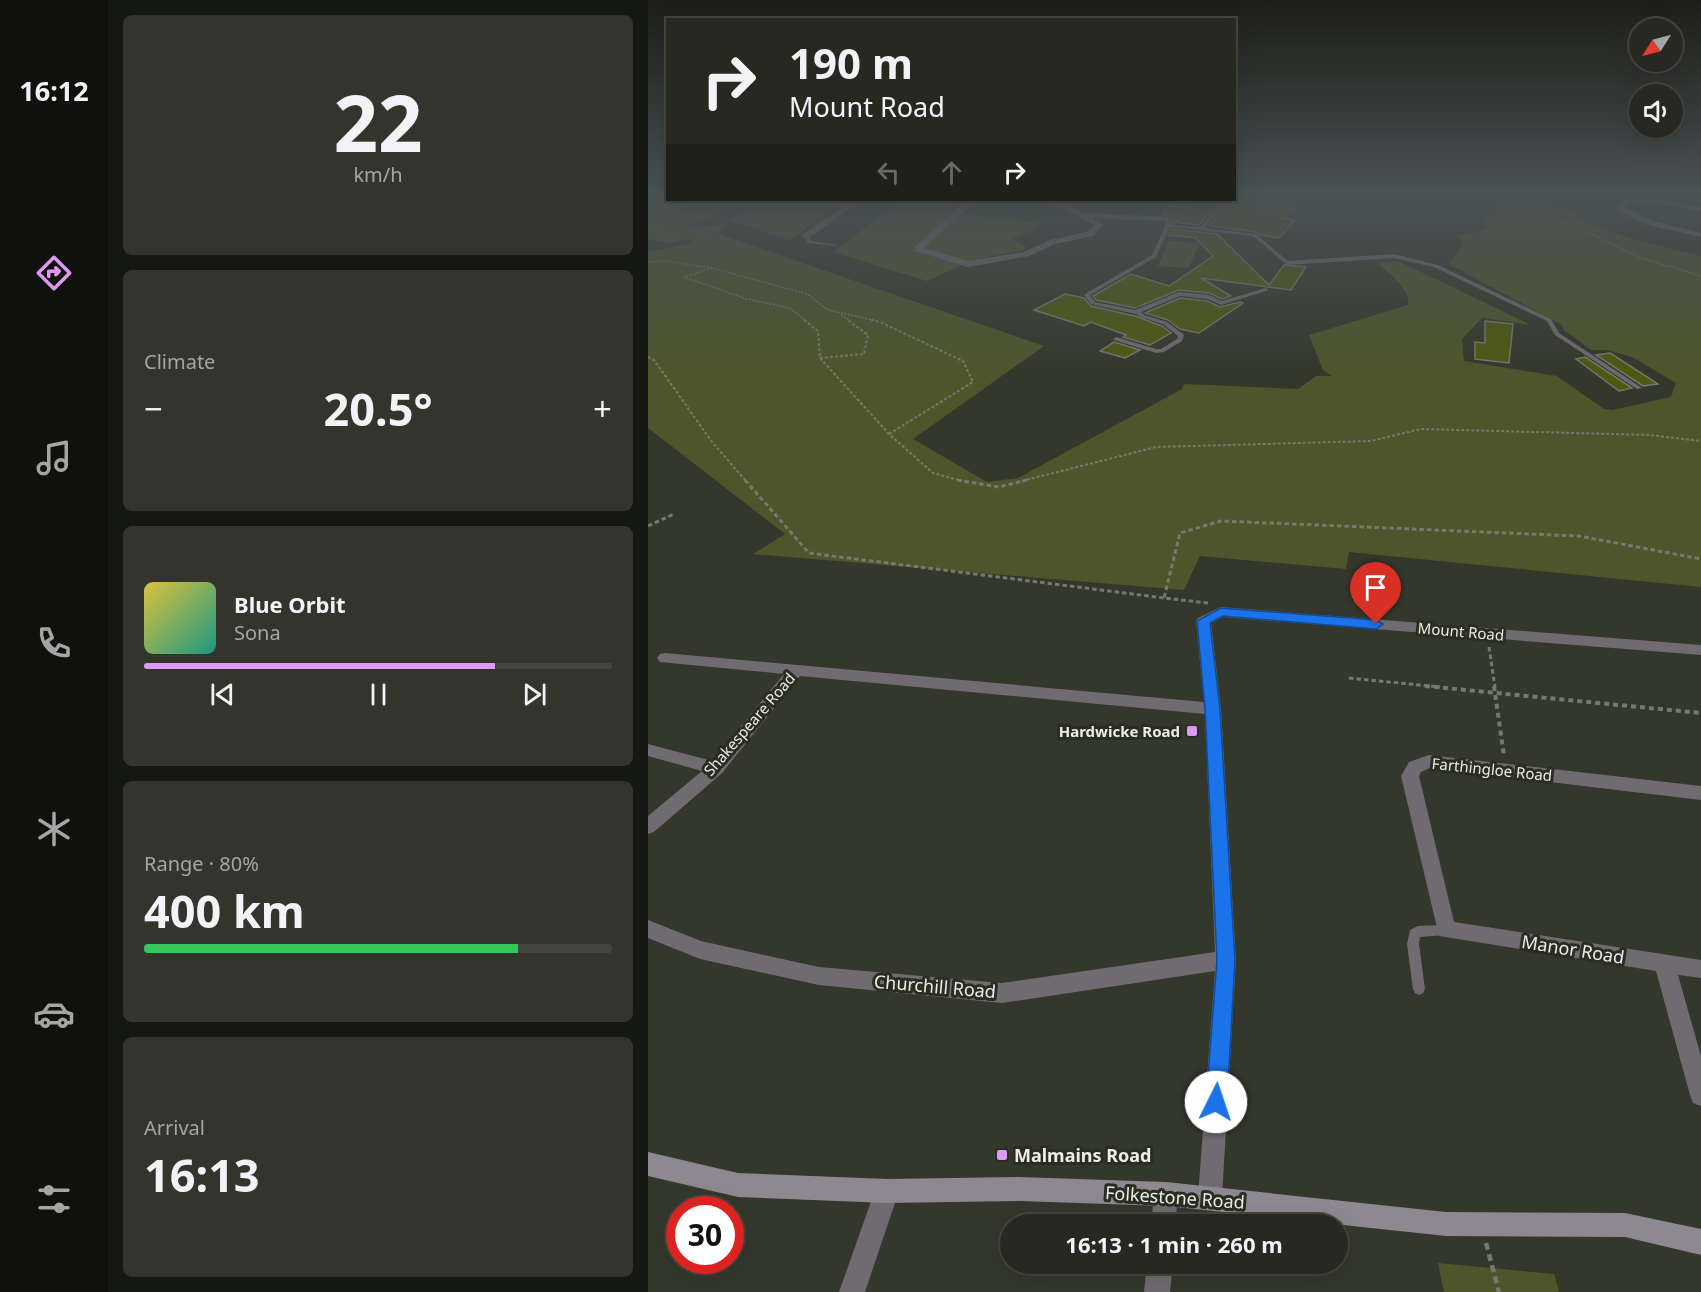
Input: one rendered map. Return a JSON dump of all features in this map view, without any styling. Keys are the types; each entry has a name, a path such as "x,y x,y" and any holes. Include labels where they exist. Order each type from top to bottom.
{"main road":[{"name":"Folkestone Road","path":"648,1164 738,1185 887,1191 1019,1189 1166,1194 1446,1224 1625,1225 1701,1242"}],"street":[{"path":"942,256 968,264 1013,256"},
{"path":"1210,1197 1226,960 1213,709 1203,621 1221,612"},
{"name":"Mount Road","path":"1221,612 1701,650"},
{"path":"665,658 1213,709"},
{"name":"Shakespeare Road","path":"648,827 716,768 796,669"},
{"path":"648,750 716,768"},
{"name":"Farthingloe Road","path":"1446,930 1410,776 1415,767 1429,761 1701,793"},
{"name":"Churchill Road","path":"648,929 700,950 819,975 1002,993 1226,960"},
{"name":"Manor Road","path":"1446,930 1701,969"},
{"path":"1664,963 1701,1095"},
{"path":"852,1292 887,1191"},
{"path":"1164,1214 1166,1194"},
{"path":"1157,1292 1159,1274"}],"lane":[{"path":"1153,256 1087,295 1093,303 1137,311 1179,294 1209,297 1221,303 1266,290"},
{"path":"1279,256 1287,263 1385,256"},
{"path":"1395,256 1436,266 1549,320 1557,334 1640,388"},
{"path":"1116,339 1156,351 1162,351 1180,340 1181,335 1172,327 1142,316 1137,311"},
{"path":"1419,989 1413,944 1414,934 1418,931 1446,930"}],"path":[{"path":"1637,256 1701,276"},
{"path":"648,262 666,261 712,268 807,294 828,310 880,322 963,361 973,382 890,434"},
{"path":"712,268 684,277 747,299 790,308 818,330 820,358 890,434 933,473 968,483 999,487 1156,447 1371,441 1421,429 1650,435 1701,441"},
{"path":"820,358 864,354 868,335 838,314"},
{"path":"648,357 654,360 712,442 809,553 1216,604 1221,612"},
{"path":"648,526 674,514"},
{"path":"1164,598 1180,532 1221,521 1579,536 1701,560"},
{"path":"1488,633 1506,770"},
{"path":"1349,678 1701,713"},
{"path":"1481,1224 1499,1292"}],"green space":[{"path":"648,256 783,256 1044,346 913,439 987,482 1018,478 1182,389 1184,384 1298,389 1316,376 1332,376 1323,370 1309,335 1408,305 1406,293 1402,287 1378,263 1398,261 1531,325 1482,318 1462,339 1464,361 1557,376 1604,409 1612,410 1671,397 1676,383 1632,357 1607,350 1591,350 1564,330 1562,325 1449,264 1455,256 1701,256 1701,587 1349,552 1346,569 1200,556 1184,590 753,554 785,534 648,428"},
{"path":"847,256 992,256 973,260 927,281"},
{"path":"1162,256 1194,256 1189,268 1158,266"},
{"path":"1438,1263 1554,1274 1559,1292 1444,1292"}],"building":[{"path":"1213,256 1240,256 1269,285 1284,265 1306,267 1291,290 1201,278 1231,296 1222,299 1209,293 1179,290 1135,308 1096,300 1093,296 1131,274 1169,286"},
{"path":"1065,294 1084,298 1091,306 1135,316 1162,326 1171,333 1150,345 1123,337 1126,335 1091,322 1084,326 1034,310"},
{"path":"1180,298 1207,301 1220,307 1243,303 1199,333 1180,329 1168,320 1145,313"},
{"path":"1485,321 1513,324 1509,363 1475,359 1475,342 1485,343"},
{"path":"1114,342 1140,350 1125,358 1100,351"},
{"path":"1610,353 1658,384 1643,386 1596,355"},
{"path":"1585,357 1632,388 1619,391 1576,359"}],"place":[{"name":"Hardwicke Road","path":"1192,731"},
{"name":"Malmains Road","path":"1002,1155"}],"route":[{"path":"1216,1102 1226,960 1225,917 1213,709 1203,621 1221,612 1376,624"}]}
